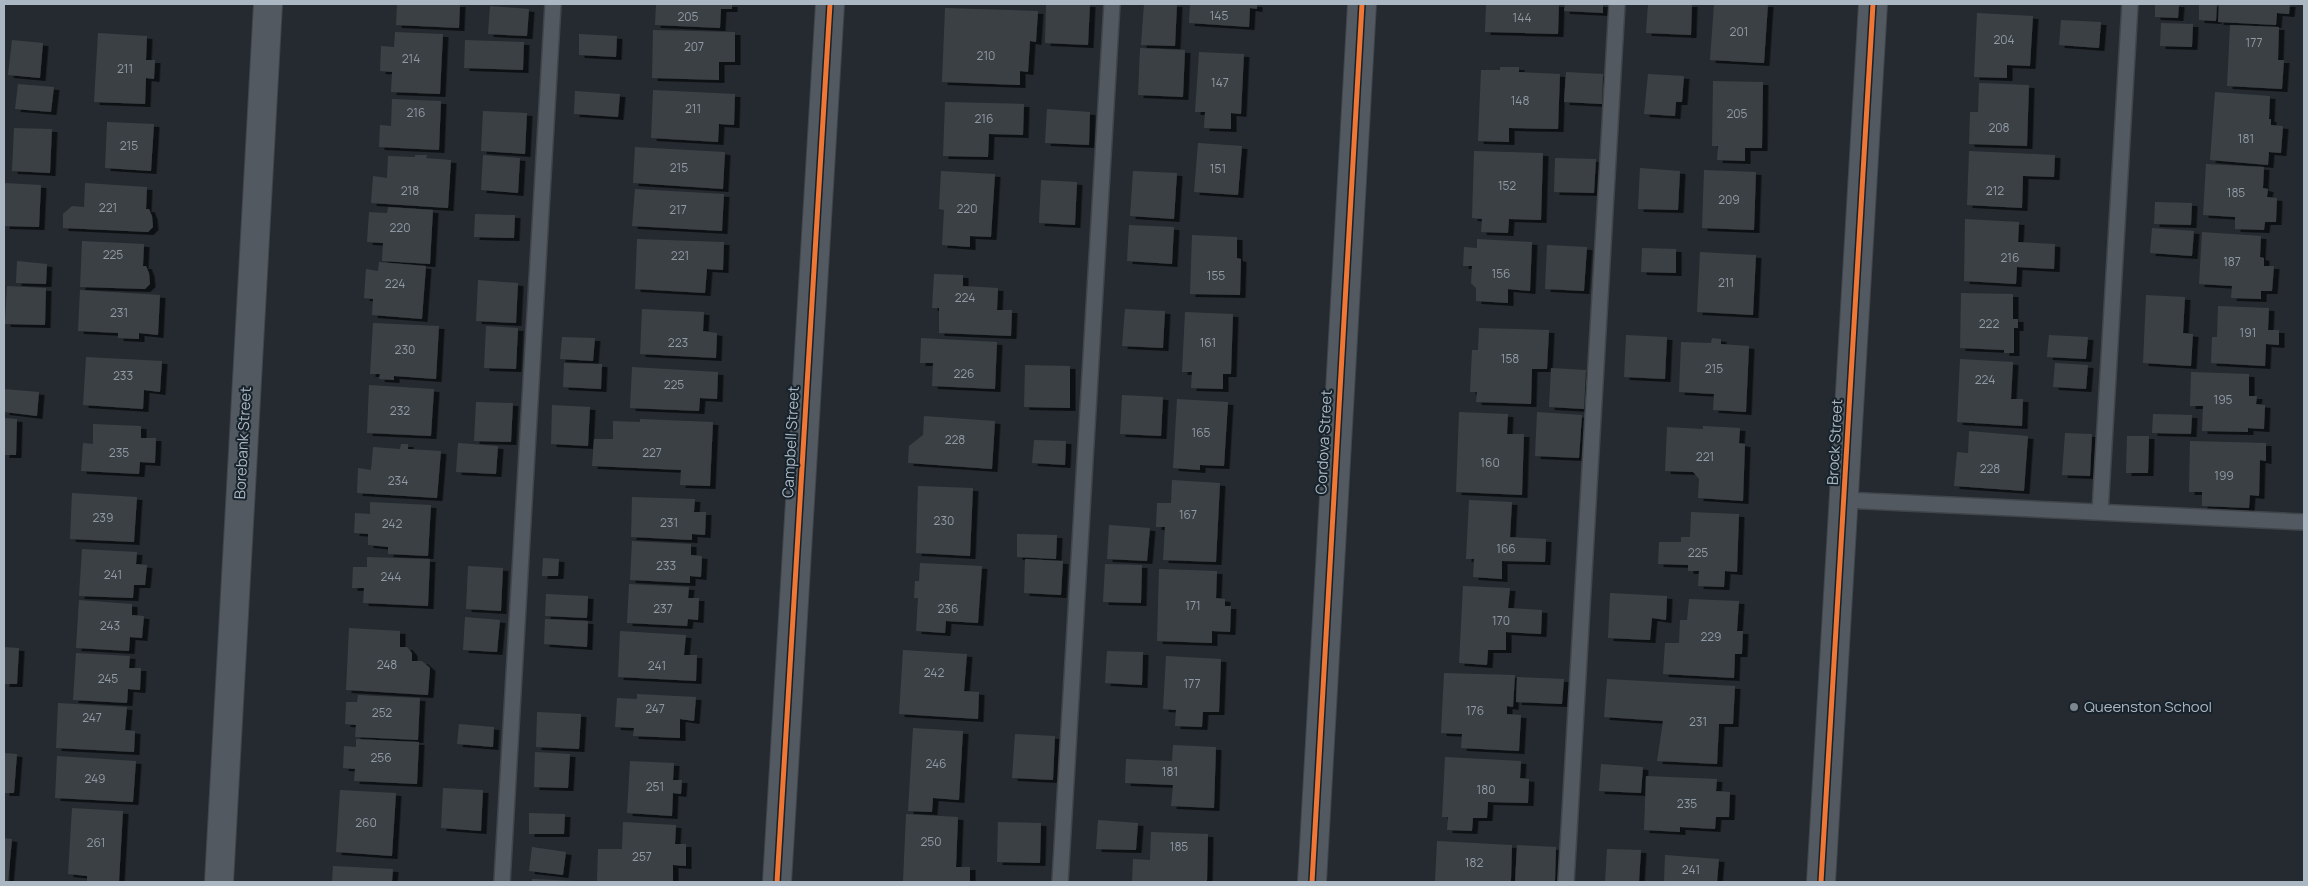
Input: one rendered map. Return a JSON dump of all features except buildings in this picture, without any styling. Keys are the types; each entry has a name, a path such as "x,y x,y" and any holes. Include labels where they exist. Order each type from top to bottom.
{"street":[{"name":"Borebank Street","path":"218,882 268,4"},
{"name":"Campbell Street","path":"777,882 830,4"},
{"name":"Cordova Street","path":"1312,882 1362,4"},
{"name":"Brock Street","path":"1822,882 1873,4"}],"lane":[{"path":"502,882 553,4"},
{"path":"1060,882 1112,4"},
{"path":"1566,882 1617,4"},
{"path":"2100,512 2130,4"},
{"path":"1844,500 2304,522"}],"cycle path":[{"path":"777,882 830,4"},
{"path":"1312,882 1362,4"},
{"path":"1821,882 1873,4"}],"place":[{"name":"Queenston School","path":"2074,707"}]}
